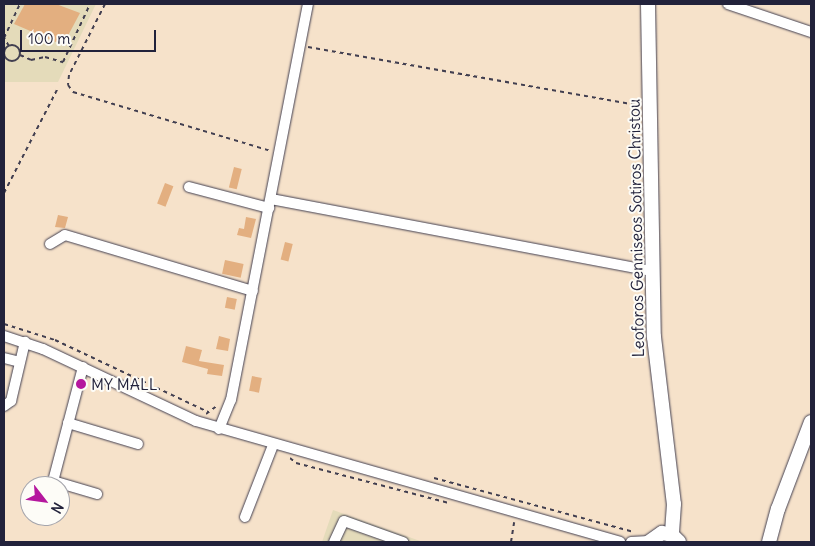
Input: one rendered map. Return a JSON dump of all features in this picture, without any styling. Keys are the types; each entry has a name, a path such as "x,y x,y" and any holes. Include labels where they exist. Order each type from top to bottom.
{"main road":[{"name":"Leoforos Genniseos Sotiros Christou","path":"648,4 654,337 674,511 671,537"},
{"path":"769,542 778,509 811,422"},
{"path":"645,539 671,537"}],"street":[{"path":"219,429 231,400 308,4"},
{"path":"728,4 811,32"},
{"path":"188,188 652,271"},
{"path":"50,244 65,235 253,291"},
{"path":"4,336 25,342 196,421 219,429 620,542"},
{"path":"4,406 11,401 25,342"},
{"path":"4,358 20,362"},
{"path":"82,367 53,481 96,494"},
{"path":"68,423 138,444"},
{"path":"245,517 273,445"},
{"path":"334,542 342,521 403,542"},
{"path":"631,542 645,539"}],"path":[{"path":"9,46 4,38 20,4"},
{"path":"9,46 16,46 20,55 32,60 45,57 62,62 90,4"},
{"path":"105,4 69,75 68,85 72,92 279,154"},
{"path":"9,46 5,58 12,61 20,55"},
{"path":"300,46 650,107"},
{"path":"4,193 57,90"},
{"path":"4,324 55,340 208,412 218,405"},
{"path":"434,478 645,539"},
{"path":"511,542 514,519"}],"shaded area":[{"path":"4,4 96,4 58,82 4,82"},
{"path":"333,510 423,542 322,542"}],"building":[{"path":"25,4 56,4 80,13 63,45 14,24"},
{"path":"234,167 242,169 237,189 229,187"},
{"path":"165,183 173,186 166,207 157,204"},
{"path":"58,215 68,217 65,228 55,227"},
{"path":"246,217 256,219 251,238 237,235 239,228 244,229"},
{"path":"285,242 293,244 288,261 281,259"},
{"path":"225,260 244,264 241,278 222,274"},
{"path":"227,297 237,299 235,310 225,308"},
{"path":"219,336 230,339 228,351 216,349"},
{"path":"186,346 202,350 199,361 224,365 222,376 207,374 208,369 182,362"},
{"path":"252,376 262,378 259,393 249,391"}],"place":[{"name":"MY MALL","path":"81,384"}]}
